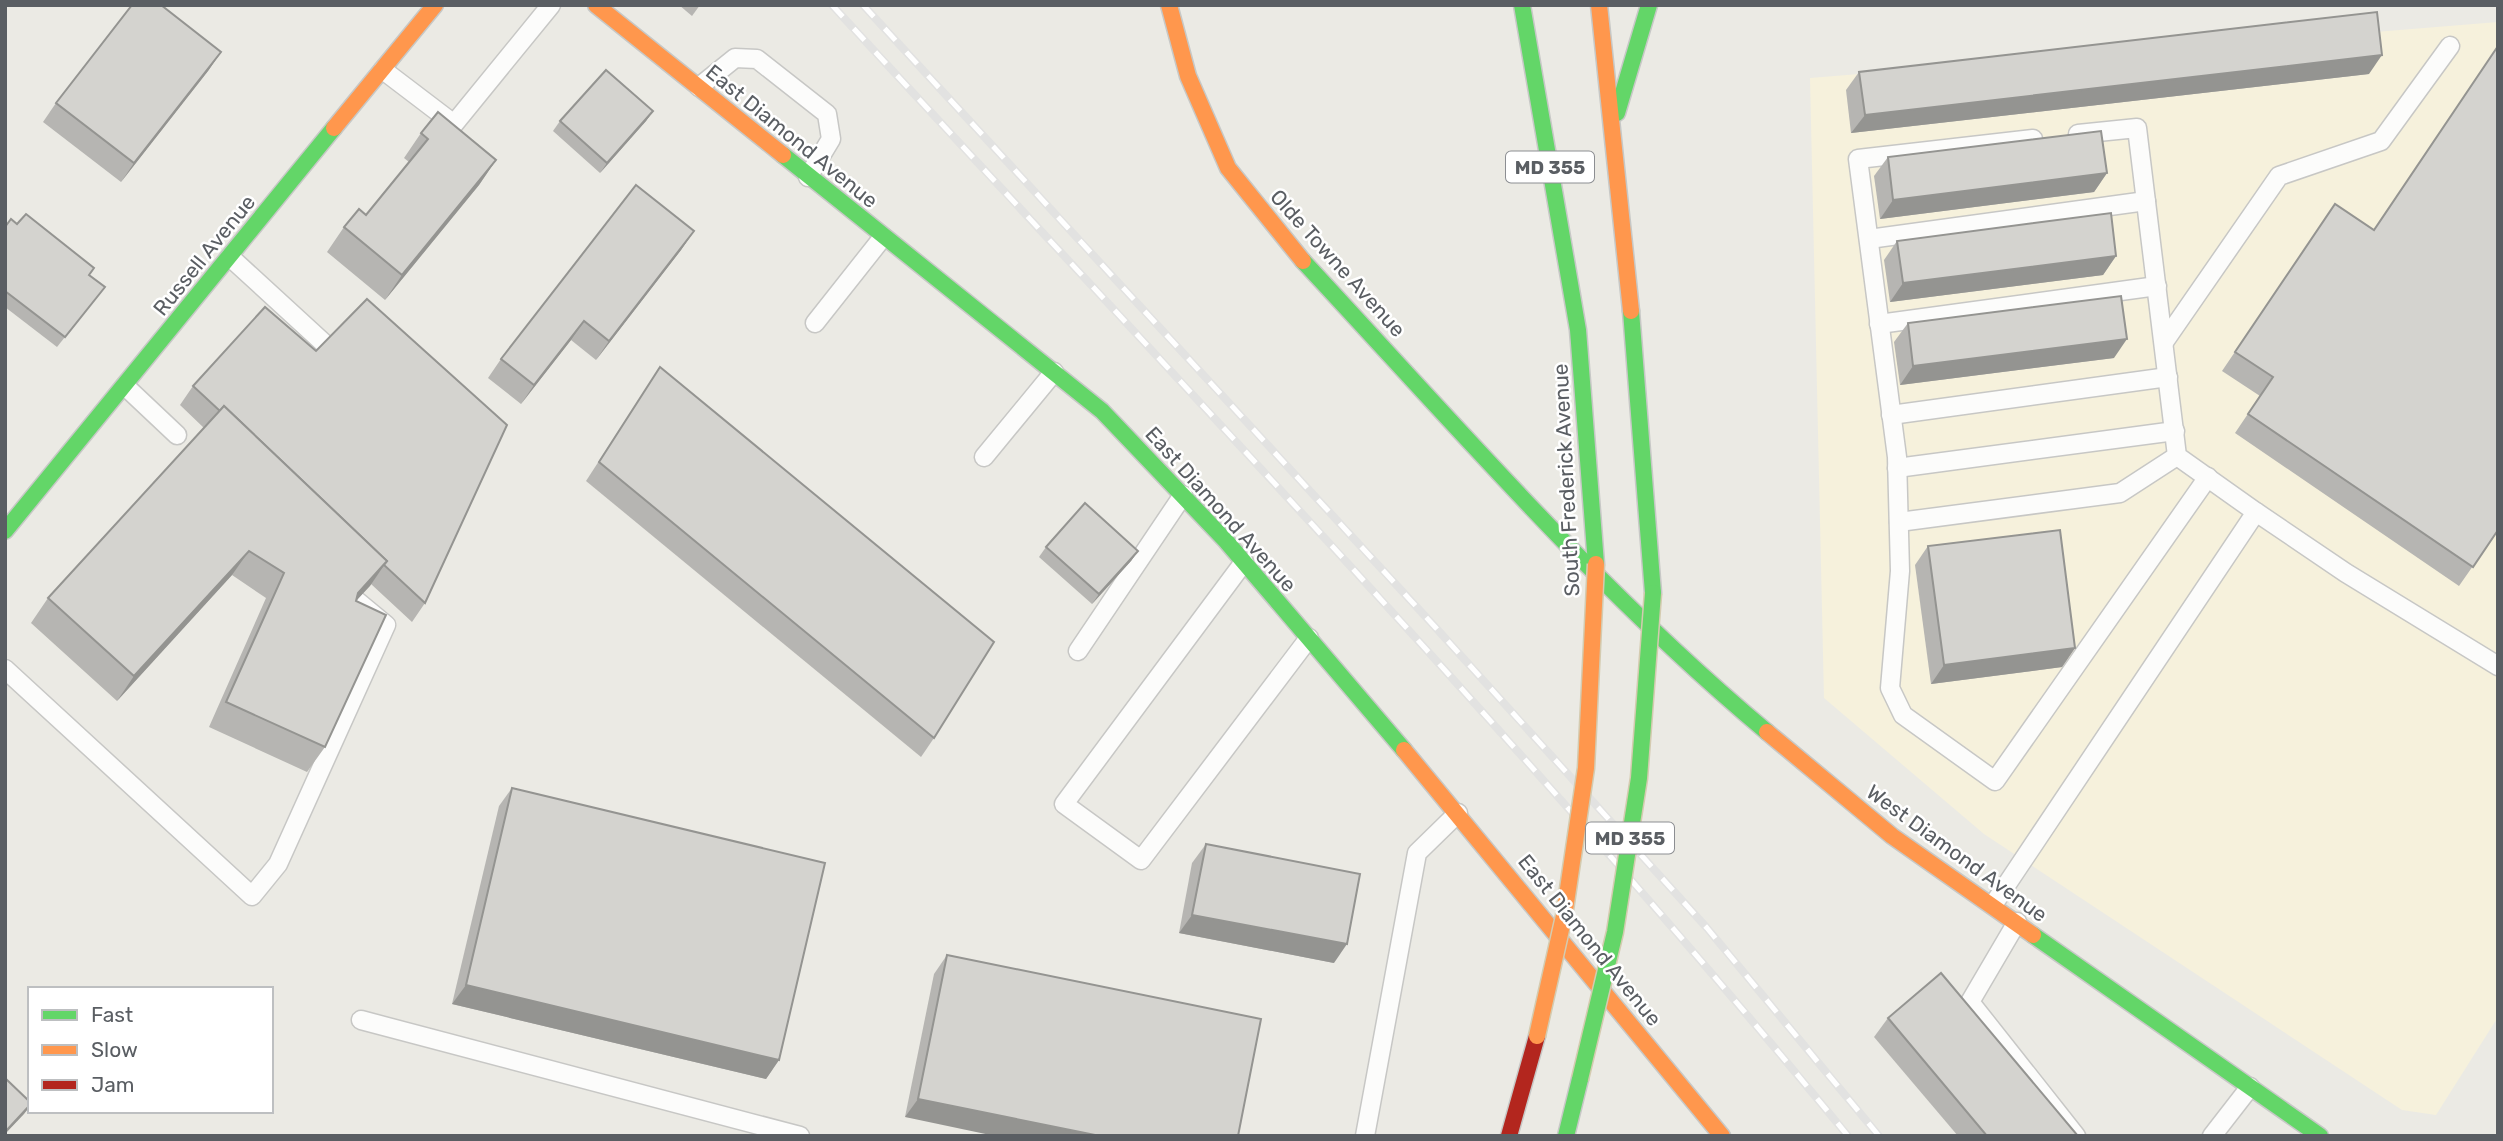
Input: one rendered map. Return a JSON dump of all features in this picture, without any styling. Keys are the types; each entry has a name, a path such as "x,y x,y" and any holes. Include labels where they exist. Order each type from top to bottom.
{"main road":[{"name":"Russell Avenue","path":"5,531 435,5"},
{"name":"East Diamond Avenue","path":"596,5 1102,411 1244,562 1458,813 1722,1136"},
{"name":"Olde Towne Avenue","path":"1169,5 1188,76 1228,168 1300,258 1537,512"},
{"name":"South Frederick Avenue","path":"1509,1136 1537,1036 1564,916 1586,768 1595,564 1578,330 1522,5"},
{"name":"MD 355","path":"1566,1136 1615,932 1639,778 1653,593 1639,390 1599,5"},
{"path":"1612,128 1649,5"},
{"name":"West Diamond Avenue","path":"1537,512 1706,681 1892,836 2320,1136"}],"lane":[{"path":"383,70 454,124 551,5"},
{"path":"2164,342 2279,176 2381,141 2450,47"},
{"path":"699,87 735,58 757,60 827,114 831,139 808,177"},
{"path":"2177,456 2137,128 1858,159 1897,468 1900,571 1890,688 1903,715 1995,781 2208,477"},
{"path":"1869,239 2146,201"},
{"path":"816,323 883,237"},
{"path":"230,257 327,346"},
{"path":"1879,324 2157,285"},
{"path":"984,457 1054,372"},
{"path":"1892,415 2168,377"},
{"path":"125,386 177,435"},
{"path":"1897,468 2175,431"},
{"path":"2177,456 2346,573 2498,666"},
{"path":"1899,522 2120,493 2177,456"},
{"path":"1078,650 1183,495"},
{"path":"1993,905 2256,512"},
{"path":"1244,562 1064,804 1141,860 1308,638"},
{"path":"357,601 386,625 384,629"},
{"path":"5,668 252,896 278,864 384,629 396,608"},
{"path":"1365,1136 1417,853 1458,813"},
{"path":"2017,922 1970,1002 2076,1136"},
{"path":"361,1020 800,1136"},
{"path":"2212,1136 2250,1087"}],"shaded area":[{"path":"2498,22 2498,1017 2436,1115 2402,1110 1984,834 1824,698 1810,78"}],"building":[{"path":"132,5 161,5 221,52 134,163 56,103"},
{"path":"2377,12 2382,55 1865,115 1859,72"},
{"path":"2498,46 2498,530 2473,567 2248,414 2273,377 2235,352 2335,204 2374,230"},
{"path":"606,70 653,111 607,163 560,121"},
{"path":"438,112 496,160 402,275 344,227 359,209 366,215 428,139 421,133"},
{"path":"2101,131 2107,173 1893,200 1888,157"},
{"path":"636,185 694,231 609,341 584,321 534,385 501,359"},
{"path":"2111,213 2116,256 1903,283 1897,241"},
{"path":"26,214 94,268 89,275 105,287 65,337 5,291 5,227 11,219 17,224"},
{"path":"2121,296 2127,339 1913,366 1908,323"},
{"path":"367,299 507,425 425,603 384,565 387,561 224,406 220,411 193,386 265,307 316,351"},
{"path":"660,367 994,642 934,738 599,462"},
{"path":"224,406 387,561 358,593 356,601 386,615 325,747 226,702 284,573 249,551 134,676 48,598"},
{"path":"1085,503 1138,551 1099,594 1046,547"},
{"path":"2060,530 2075,648 1944,665 1928,546"},
{"path":"512,788 825,863 779,1060 466,985"},
{"path":"1206,844 1360,874 1347,944 1192,915"},
{"path":"947,955 1261,1019 1238,1136 1100,1136 918,1099"},
{"path":"1941,973 2078,1136 1987,1136 1888,1018"},
{"path":"5,1078 28,1100 28,1107 5,1132"}],"railway":[{"path":"832,5 1476,705 1726,990 1848,1136"},
{"path":"863,5 1436,628 1707,928 1879,1136"}],"traffic: fast":[{"path":"1522,5 1578,330 1596,564"},
{"path":"1617,113 1649,5"},
{"path":"5,531 334,128"},
{"path":"783,155 1102,411 1226,541 1404,750"},
{"path":"1303,261 1527,504 1585,563 1705,678 1767,732"},
{"path":"1631,311 1653,593"},
{"path":"1580,1079 1615,932 1639,778 1653,593"},
{"path":"2033,935 2320,1136"},
{"path":"1566,1136 1580,1079"}],"traffic: slow":[{"path":"334,128 435,5"},
{"path":"596,5 783,155"},
{"path":"1169,5 1188,76 1228,168 1303,261"},
{"path":"1599,5 1631,311"},
{"path":"1537,1036 1564,916 1586,768 1596,564"},
{"path":"1767,732 1892,836 2033,935"},
{"path":"1404,750 1722,1136"}],"traffic: jam":[{"path":"1509,1136 1537,1036"}]}
